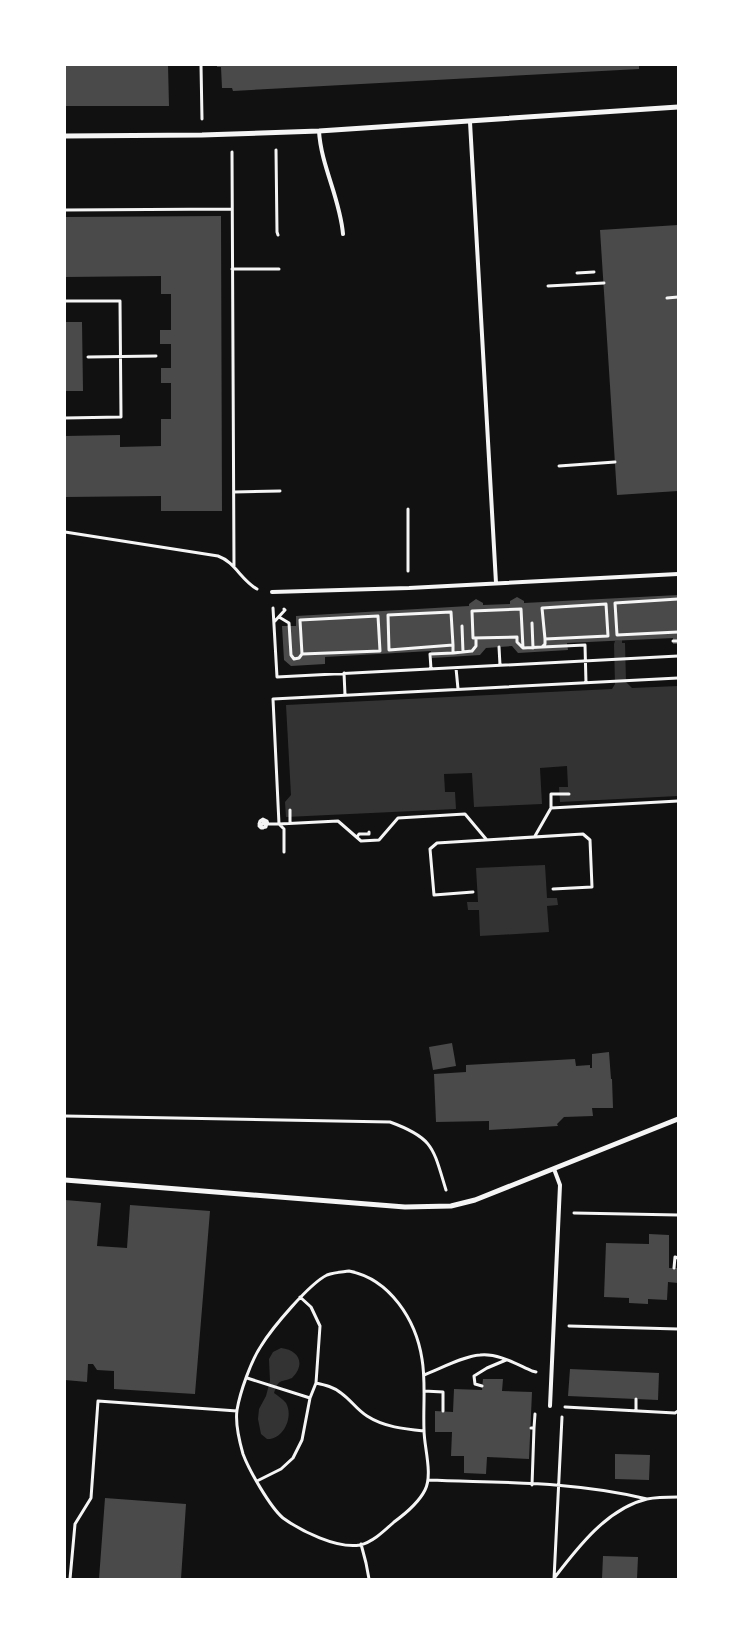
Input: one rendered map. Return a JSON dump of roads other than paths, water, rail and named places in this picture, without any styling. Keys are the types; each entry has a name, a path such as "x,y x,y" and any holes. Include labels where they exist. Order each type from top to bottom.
{"street":[{"path":"65,136 319,131 678,107"},
{"path":"65,1180 405,1207 451,1206 475,1200 678,1119"}],"lane":[{"path":"470,122 496,583"},
{"path":"319,131 320,148 339,210 343,234"},
{"path":"272,592 408,588 678,574"},
{"path":"550,1406 560,1185 554,1169"}]}
